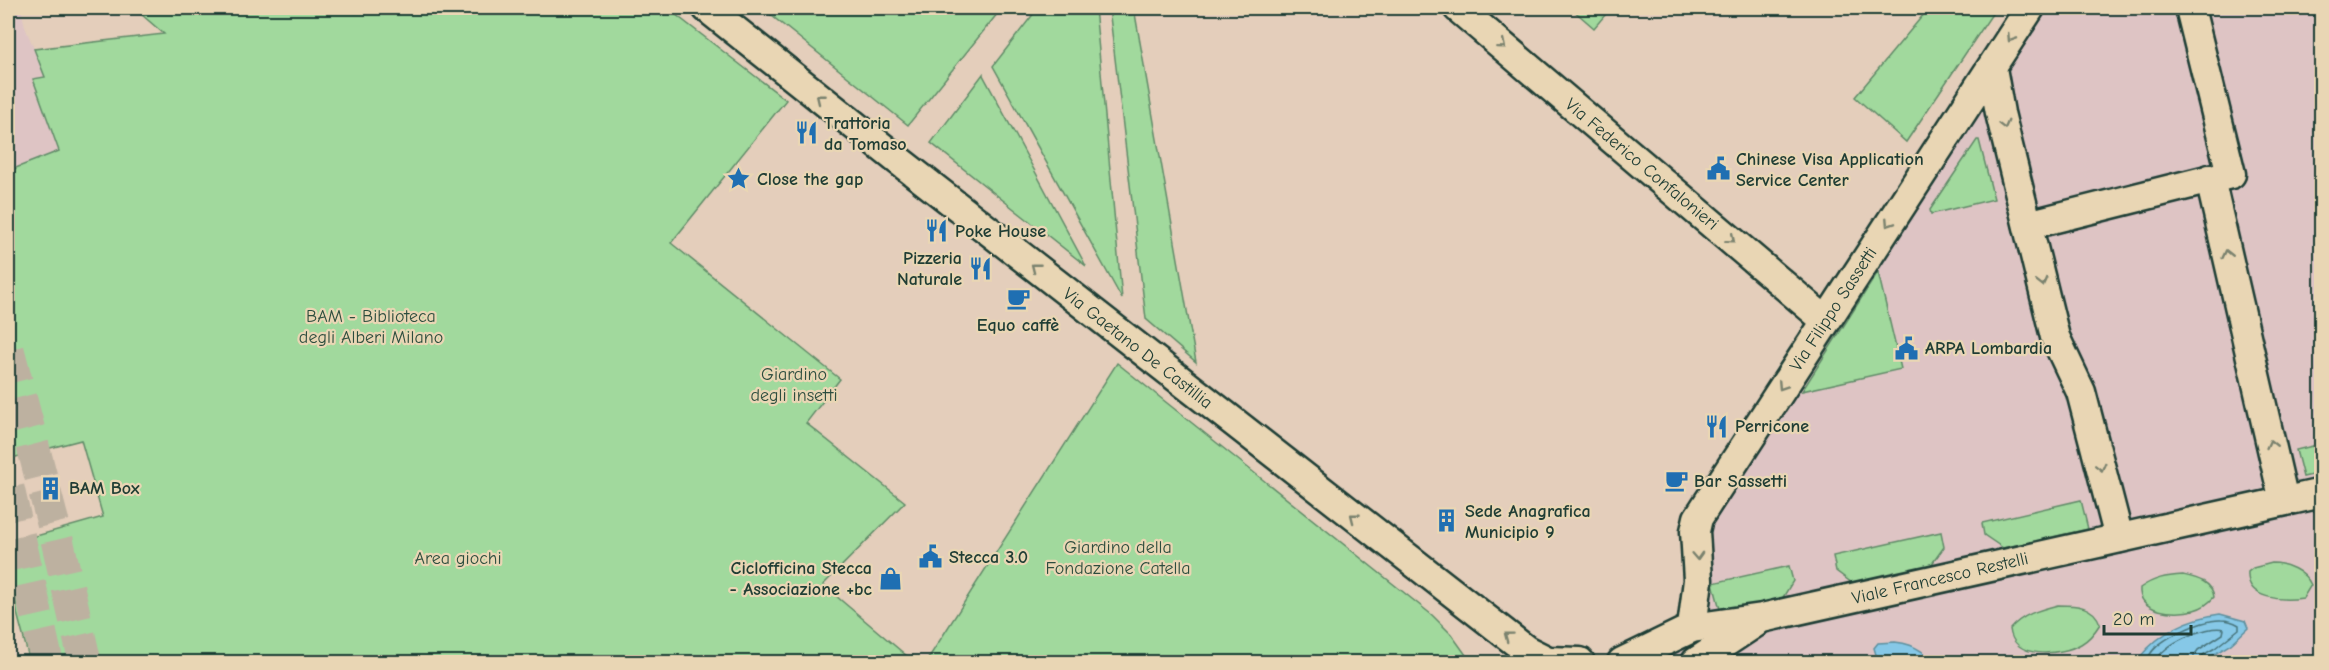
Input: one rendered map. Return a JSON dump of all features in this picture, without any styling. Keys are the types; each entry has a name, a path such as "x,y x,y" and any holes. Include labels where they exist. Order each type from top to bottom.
{"street":[{"name":"Via Gaetano De Castillia","path":"707,8 1526,650 1548,661 1610,663"},
{"name":"Via Federico Confalonieri","path":"1458,8 1825,320"},
{"name":"Via Filippo Sassetti","path":"1692,628 1698,580 1695,531 1698,518 2030,8"},
{"path":"2190,8 2284,501"},
{"path":"1992,68 2000,113 2055,337 2082,392 2119,538"},
{"path":"2028,225 2221,177"},
{"name":"Viale Francesco Restelli","path":"1622,663 1692,628 1762,618 2322,493"},
{"name":"Viale Francesco Restelli","path":"1696,663 1762,618"}],"shaded area":[{"path":"8,8 21,8 25,27 74,146 8,171"},
{"path":"2034,8 2321,8 2321,662 1625,662 1692,630 1697,532"}],"green space":[{"name":"BAM - Biblioteca degli Alberi Milano","path":"134,8 354,8 355,13 388,8 667,8 786,100 671,243 840,379 806,423 905,502 823,585 914,662 30,662 17,613 8,544 103,517 81,440 8,459 8,171 59,151 33,79 45,77 34,49 164,34"},
{"path":"762,8 1002,8 908,125"},
{"path":"1038,8 1095,8 1122,299 993,66"},
{"path":"1109,8 1134,8 1196,362 1146,319"},
{"path":"1571,8 1611,8 1594,28"},
{"path":"1929,8 1996,8 1906,142 1855,97"},
{"path":"983,75 1086,266 931,143"},
{"path":"1979,140 1994,199 1931,214 1930,210"},
{"path":"1878,272 1901,369 1802,391"},
{"name":"Giardino della Fondazione Catella","path":"1117,363 1432,615 1451,634 1471,662 926,662"},
{"path":"2321,444 2321,473 2303,477 2296,450"},
{"path":"2081,500 2088,529 2003,548 1984,535 1982,523"},
{"path":"1941,532 1944,547 1931,565 1852,583 1836,571 1833,556"},
{"path":"2272,563 2289,566 2308,580 2311,585 2303,598 2267,597 2253,588 2248,572 2253,568"},
{"path":"1789,566 1793,581 1782,599 1721,613 1713,583"},
{"path":"2183,575 2207,584 2214,597 2200,608 2186,612 2168,612 2145,603 2140,588 2155,580"},
{"path":"2058,605 2083,607 2093,613 2100,624 2084,642 2061,651 2039,653 2019,646 2013,639 2010,629 2026,616"}],"water":[{"path":"2220,614 2245,621 2248,628 2231,644 2202,662 2143,662 2140,657 2166,633 2197,619"},
{"path":"1895,642 1917,648 1924,653 1924,658 1919,661 1901,663 1877,658 1874,648 1878,643"}],"tunnel":[{"path":"8,350 55,531 85,662"},
{"path":"8,488 47,662"}],"place":[{"name":"Trattoria da Tomaso","path":"806,133"},
{"name":"Chinese Visa Application Service Center","path":"1718,169"},
{"name":"Close the gap","path":"739,179"},
{"name":"Poke House","path":"937,231"},
{"name":"Pizzeria Naturale","path":"980,268"},
{"name":"Equo caffè","path":"1018,299"},
{"name":"ARPA Lombardia","path":"1907,348"},
{"name":"Perricone","path":"1717,426"},
{"name":"Bar Sassetti","path":"1676,481"},
{"name":"BAM Box","path":"51,488"},
{"name":"Sede Anagrafica Municipio 9","path":"1447,521"},
{"name":"Stecca 3.0","path":"931,557"},
{"name":"Ciclofficina Stecca - Associazione +bc","path":"890,578"}],"park label":[{"name":"Giardino degli insetti","path":"794,384"},
{"name":"Area giochi","path":"458,558"}]}
